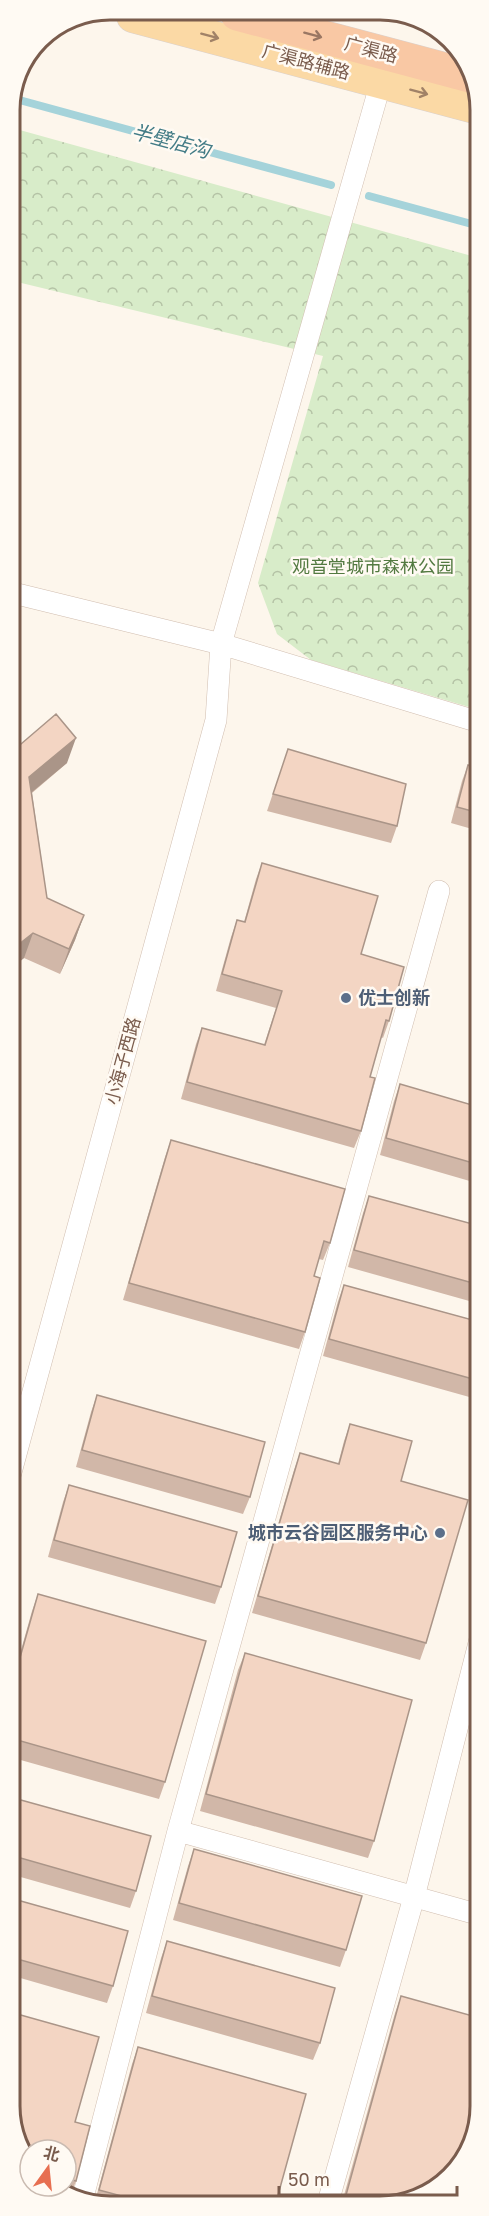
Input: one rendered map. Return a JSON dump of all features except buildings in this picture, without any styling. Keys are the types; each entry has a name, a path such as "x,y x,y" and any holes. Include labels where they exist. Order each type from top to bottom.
{"highway":[{"name":"广渠路","path":"260,20 462,74"}],"main road":[{"name":"广渠路辅路","path":"148,20 470,106"}],"street":[{"name":"小海子西路","path":"20,1417 216,720 221,644 381,82"},
{"path":"20,595 221,644 470,719"},
{"path":"84,2193 178,1831 439,891"},
{"path":"330,2196 414,1897 469,1681"},
{"path":"178,1831 469,1912"}],"green space":[{"name":"观音堂城市森林公园","path":"20,130 470,255 470,707 311,660 277,634 258,583 323,356 20,283"}],"waterway":[{"name":"半壁店沟","path":"21,100 331,185"},
{"name":"半壁店沟","path":"369,196 470,224"}],"place":[{"name":"优士创新","path":"346,998"},
{"name":"城市云谷园区服务中心","path":"440,1533"}]}
